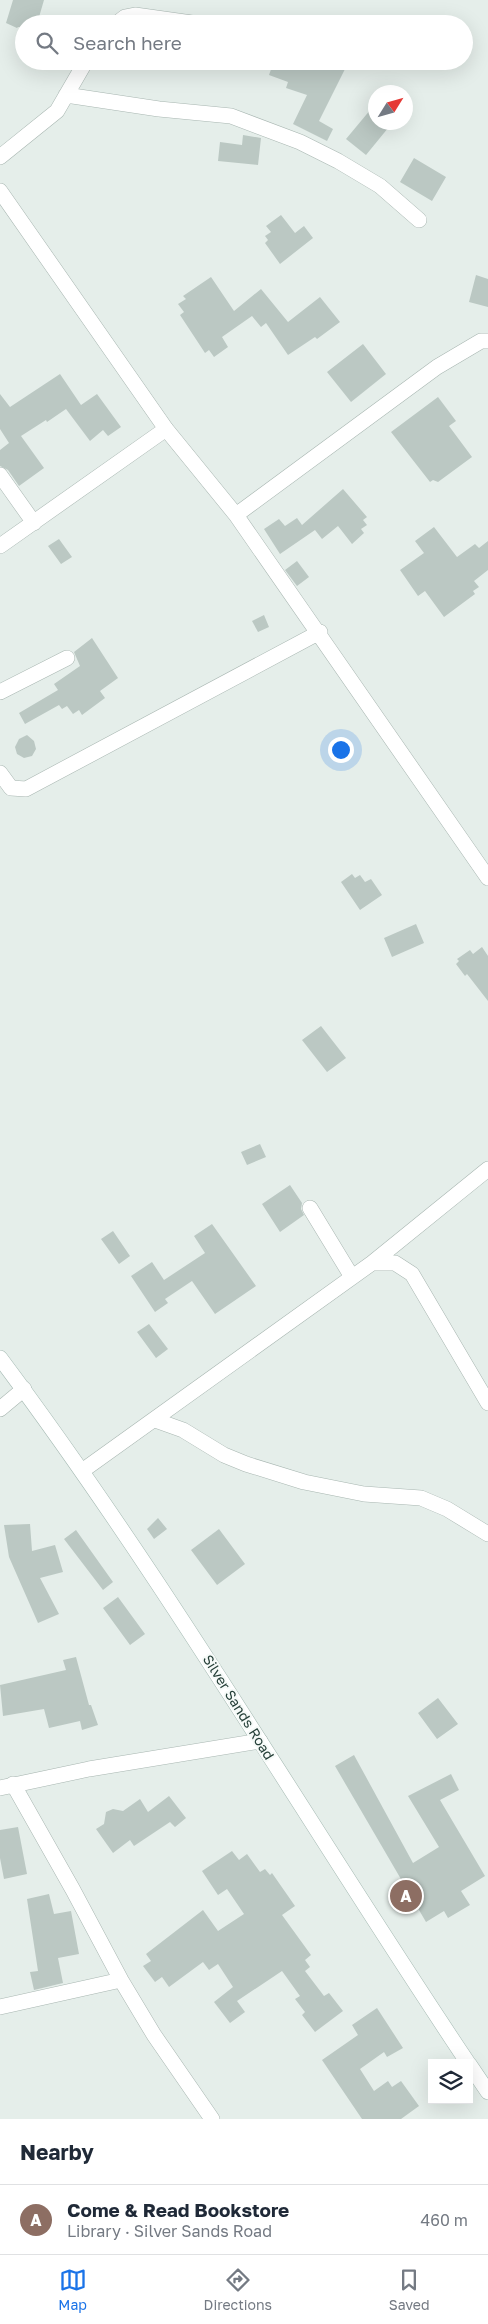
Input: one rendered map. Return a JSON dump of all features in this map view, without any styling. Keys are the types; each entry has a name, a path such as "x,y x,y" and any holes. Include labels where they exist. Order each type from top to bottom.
{"street":[{"path":"0,157 57,111 81,70"},
{"path":"66,95 159,109 231,116 300,142 338,161 380,186 419,220"},
{"path":"0,191 166,429 236,515 320,632 488,878"},
{"path":"236,515 437,367 481,341 488,341"},
{"path":"0,546 166,429"},
{"path":"0,476 34,523"},
{"path":"0,773 11,788 26,789 320,632"},
{"path":"0,692 67,658"},
{"path":"82,1471 372,1263 488,1169"},
{"path":"310,1208 352,1277"},
{"path":"372,1263 395,1263 412,1274 488,1403"},
{"name":"Silver Sands Road","path":"0,1358 82,1471 187,1624 260,1741 466,2059"},
{"path":"0,1409 24,1390"},
{"path":"155,1420 183,1430 224,1455 304,1482 364,1494 421,1498 448,1509 488,1534"},
{"path":"212,2119 154,2035 120,1980 73,1890 7,1786 260,1741"},
{"path":"0,2008 120,1980"},
{"name":"Silver Sands Road","path":"473,2069 488,2092"}],"building":[{"path":"13,0 44,0 40,15 15,15 15,27 6,23"},
{"path":"271,70 344,70 319,121 333,129 327,141 293,124 307,95 286,88 288,82 269,75"},
{"path":"368,113 368,130 386,130 366,155 346,139"},
{"path":"243,135 261,138 258,165 218,161 220,142 242,145"},
{"path":"414,158 446,177 432,201 400,182"},
{"path":"281,215 295,233 304,226 313,238 280,264 265,243 268,240 265,236 271,232 266,226"},
{"path":"476,275 488,279 488,307 469,302"},
{"path":"211,277 234,311 261,289 288,322 320,297 340,322 317,339 315,337 288,355 266,323 261,327 252,316 222,337 228,347 214,357 209,350 205,353 180,315 184,312 178,304 186,299 183,296"},
{"path":"363,344 386,374 351,402 327,372"},
{"path":"60,374 81,405 97,394 121,427 108,436 103,430 90,441 66,409 47,422 46,420 21,436 44,468 19,486 8,470 0,466 0,450 9,443 0,429 0,394 10,407"},
{"path":"438,397 456,421 449,426 472,457 438,482 433,480 430,482 391,432"},
{"path":"343,489 367,517 363,520 367,525 361,529 364,533 352,544 338,526 322,539 315,530 280,554 264,529 279,519 285,526 297,518 302,525"},
{"path":"434,527 457,557 475,544 479,548 488,541 488,570 474,581 479,587 473,591 475,594 444,617 425,591 418,596 400,570 424,553 415,541"},
{"path":"59,539 72,557 61,564 48,546"},
{"path":"297,561 309,577 297,586 285,570"},
{"path":"264,615 269,627 258,632 252,621"},
{"path":"92,638 118,678 100,691 105,698 82,715 79,710 73,714 67,706 62,709 59,705 25,724 19,713 58,690 54,684 80,666 74,652"},
{"path":"27,735 34,741 36,749 32,756 24,758 17,754 15,747 19,739"},
{"path":"352,874 355,878 360,875 365,882 371,879 382,895 360,910 341,882"},
{"path":"416,924 424,943 392,957 384,938"},
{"path":"482,947 488,956 488,1001 467,974 465,976 456,964 459,961 457,959 470,950 473,954"},
{"path":"321,1026 346,1058 327,1072 302,1040"},
{"path":"260,1144 266,1157 247,1165 241,1152"},
{"path":"290,1185 302,1203 301,1209 304,1215 280,1232 262,1204"},
{"path":"212,1224 256,1286 215,1314 192,1281 165,1299 168,1303 155,1312 131,1276 152,1262 164,1280 205,1253 194,1236"},
{"path":"113,1231 130,1256 119,1264 101,1239"},
{"path":"149,1324 168,1349 156,1358 137,1332"},
{"path":"158,1518 167,1529 154,1539 147,1529"},
{"path":"30,1524 32,1551 55,1545 63,1572 40,1578 59,1614 38,1623 9,1557 4,1525"},
{"path":"219,1529 245,1564 217,1585 191,1550"},
{"path":"76,1530 113,1582 103,1590 64,1539"},
{"path":"118,1597 145,1634 130,1645 103,1608"},
{"path":"76,1657 89,1705 91,1705 98,1725 82,1730 80,1721 49,1728 44,1709 3,1716 0,1685 66,1670 63,1660"},
{"path":"438,1698 458,1724 437,1739 418,1713"},
{"path":"354,1755 413,1863 439,1847 408,1796 451,1774 459,1790 440,1800 485,1876 461,1891 470,1905 448,1918 444,1911 426,1922 335,1766"},
{"path":"169,1796 186,1818 175,1827 170,1822 134,1846 130,1840 113,1853 96,1829 104,1824 106,1812 113,1809 123,1811 140,1799 148,1812"},
{"path":"18,1827 27,1874 4,1879 0,1858 0,1830"},
{"path":"232,1851 239,1860 247,1854 260,1872 265,1869 270,1875 272,1873 295,1906 282,1915 311,1955 305,1960 310,1967 305,1971 324,1996 329,1993 343,2011 315,2032 302,2015 305,2012 295,1999 300,1996 282,1971 237,2001 245,2012 230,2023 214,2002 233,1987 218,1964 209,1970 203,1962 169,1987 162,1977 155,1982 143,1966 151,1961 146,1954 203,1910 218,1931 244,1914 227,1889 218,1895 202,1871"},
{"path":"49,1894 54,1914 71,1911 79,1954 58,1958 63,1983 34,1990 30,1972 38,1971 27,1899"},
{"path":"377,2008 403,2048 387,2057 384,2052 360,2069 374,2091 388,2081 392,2087 401,2081 419,2106 401,2119 362,2119 322,2060 358,2035 352,2025"}],"place":[{"name":"Come & Read Bookstore","path":"406,1896"}]}
